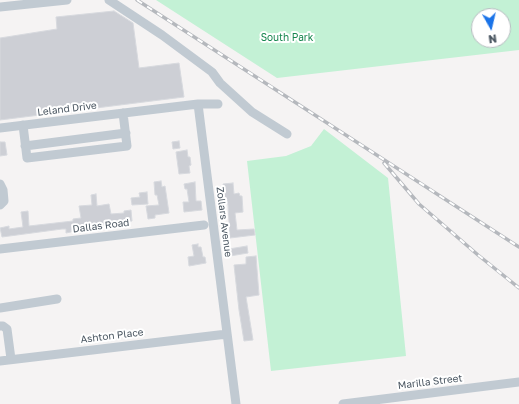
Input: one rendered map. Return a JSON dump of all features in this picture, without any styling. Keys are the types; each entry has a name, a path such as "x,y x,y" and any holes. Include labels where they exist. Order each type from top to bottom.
{"street":[{"path":"0,7 67,0"},
{"path":"109,0 162,35 212,72 220,83 252,112 287,134"},
{"path":"198,104 218,104"},
{"name":"Leland Drive","path":"0,128 198,104"},
{"name":"Zollars Avenue","path":"198,104 236,404"},
{"path":"23,125 27,158 127,146 123,113"},
{"path":"0,184 3,190 4,201 0,205"},
{"name":"Dallas Road","path":"0,249 204,225"},
{"path":"0,308 57,299"},
{"path":"0,326 7,329 11,359"},
{"name":"Ashton Place","path":"0,361 227,334"},
{"name":"Marilla Street","path":"343,404 519,382"}],"green space":[{"name":"South Park","path":"156,0 519,0 519,50 277,78"},
{"path":"324,129 388,178 406,356 271,371 247,161 286,156 311,146"}],"building":[{"path":"114,11 133,23 139,68 179,63 184,97 0,120 0,38 57,29 56,17"},
{"path":"179,141 180,148 173,149 172,142"},
{"path":"0,142 5,142 7,155 0,156"},
{"path":"187,150 188,157 190,157 190,173 179,174 176,152"},
{"path":"161,181 162,187 165,186 169,213 155,215 155,218 148,219 146,206 159,205 157,195 155,195 154,182"},
{"path":"195,182 196,201 201,201 202,210 184,212 183,202 189,202 187,189 185,189 184,184"},
{"path":"233,183 234,194 239,193 240,196 242,196 243,212 235,213 237,230 254,229 255,235 230,238 228,205 227,199 225,199 223,184"},
{"path":"147,192 148,204 132,205 131,198 140,197 139,193"},
{"path":"96,194 97,206 109,204 111,214 124,213 124,211 131,210 132,221 71,230 71,232 66,233 66,229 62,229 2,237 0,228 9,226 9,229 23,227 21,212 28,211 29,226 73,221 73,219 81,218 79,206 92,205 91,195"},
{"path":"198,244 198,247 201,247 206,263 189,266 188,257 194,256 192,245"},
{"path":"247,246 248,253 230,256 229,249"},
{"path":"256,256 259,295 246,297 253,340 244,341 234,265 246,264 246,257"}],"railway":[{"path":"137,0 519,247"},
{"path":"384,163 419,204 519,288"}]}
